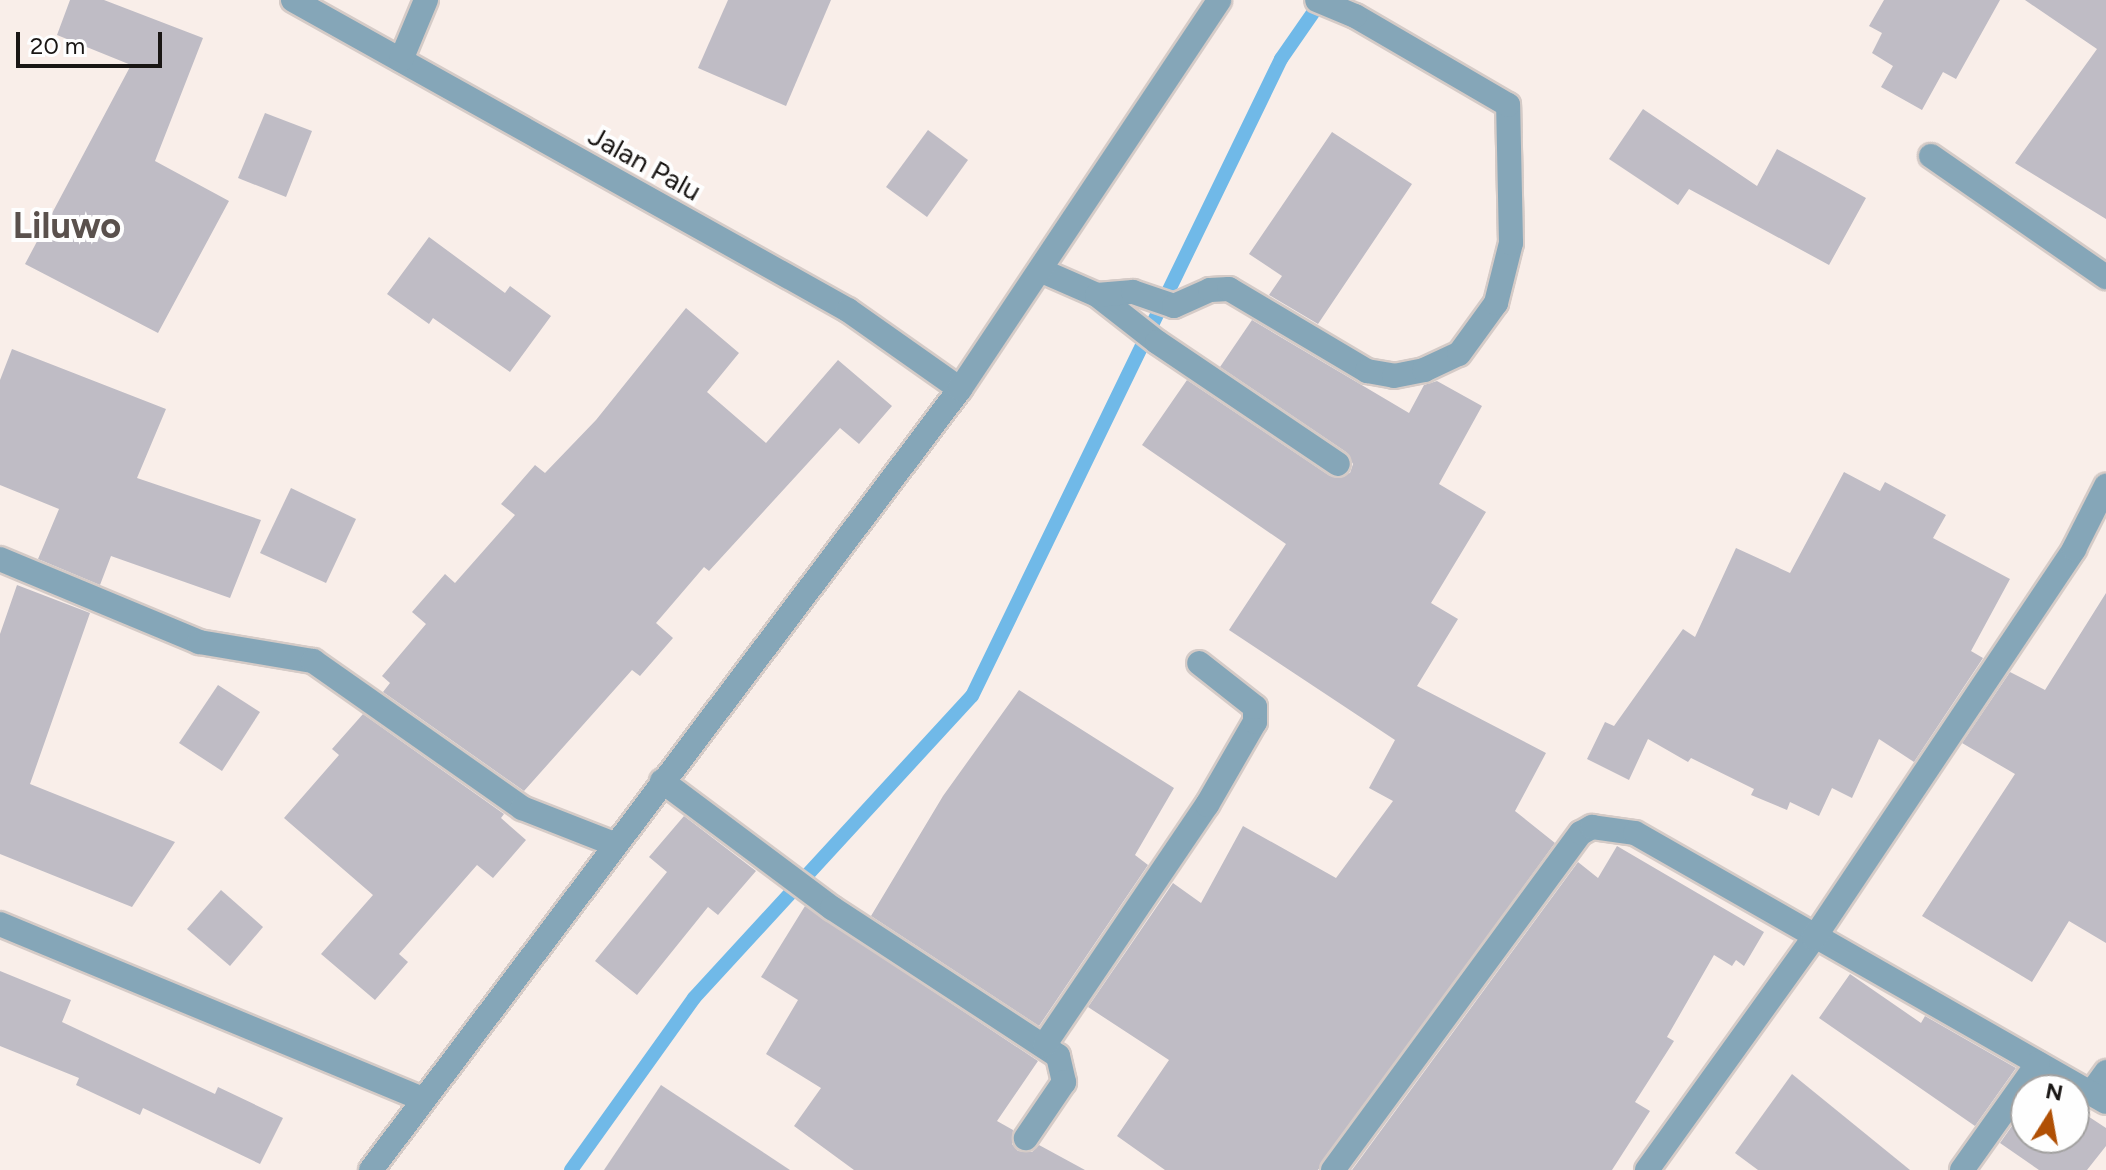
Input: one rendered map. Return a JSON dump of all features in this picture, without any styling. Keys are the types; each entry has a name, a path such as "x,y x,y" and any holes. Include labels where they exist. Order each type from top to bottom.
{"street":[{"name":"Jalan Palu","path":"293,0 848,310 960,389"},
{"path":"401,60 426,0"},
{"path":"371,1170 421,1098 960,389 1042,271 1219,0"},
{"path":"1097,295 1133,292 1174,306 1210,290 1229,289 1367,371 1394,376 1424,370 1459,354 1496,303 1511,243 1508,105 1355,16 1317,0"},
{"path":"1931,156 2106,277"},
{"path":"1042,271 1097,295 1126,321 1338,464"},
{"path":"1647,1170 1814,938 2074,549 2106,486"},
{"path":"0,559 199,642 313,661 522,808 614,844"},
{"path":"1045,1044 1207,805 1255,722 1255,707 1199,663"},
{"path":"662,781 821,897 1045,1044 1064,1067 1064,1082 1026,1138"},
{"path":"1333,1170 1581,833 1592,827 1635,833 1814,938 2099,1097 2106,1072"},
{"path":"0,924 278,1035 421,1098"},
{"path":"1962,1170 2038,1063"}],"building":[{"path":"70,0 104,0 203,38 155,161 229,201 158,333 25,264 131,65 57,35"},
{"path":"728,0 831,0 786,106 698,68"},
{"path":"1884,0 2000,0 1956,79 1943,72 1922,110 1881,87 1893,66 1872,53 1882,33 1869,26"},
{"path":"2025,0 2106,0 2106,219 2015,163 2097,49"},
{"path":"1643,109 1757,186 1777,149 1866,198 1829,265 1689,189 1678,205 1609,159"},
{"path":"265,113 312,131 286,197 238,178"},
{"path":"928,130 968,160 927,217 886,187"},
{"path":"1332,132 1412,184 1318,324 1269,295 1282,276 1249,254"},
{"path":"429,237 505,293 510,286 551,316 510,372 433,318 429,324 387,294"},
{"path":"686,308 739,353 707,392 766,443 838,360 892,406 859,444 840,428 709,571 704,567 656,623 673,638 640,676 632,670 524,791 383,692 390,683 382,676 426,624 412,612 445,574 455,583 515,515 501,504 535,465 545,473 596,420"},
{"path":"1252,320 1409,413 1424,385 1437,381 1482,406 1439,484 1486,512 1431,603 1458,619 1417,686 1546,753 1515,811 1555,843 1318,1170 1165,1170 1117,1136 1169,1060 1088,1007 1173,883 1201,903 1243,826 1336,878 1393,801 1369,788 1395,740 1229,630 1286,544 1142,445 1187,380 1330,476 1350,473 1353,464 1346,452 1220,367"},
{"path":"12,349 166,409 137,478 261,520 230,598 111,556 100,585 38,559 59,509 0,485 0,380"},
{"path":"1844,472 1880,491 1885,482 1946,515 1933,538 2010,579 1971,651 1983,658 1914,762 1879,739 1852,798 1832,788 1819,816 1790,802 1787,810 1751,795 1754,789 1691,758 1688,762 1648,739 1629,780 1587,759 1605,722 1614,726 1683,629 1695,637 1736,548 1790,573"},
{"path":"291,488 356,519 326,583 260,553"},
{"path":"17,585 90,613 30,784 175,842 132,907 0,854 0,634"},
{"path":"2106,593 2106,943 2069,921 2032,982 1922,916 2015,774 1962,743 2010,672 2045,690"},
{"path":"218,685 260,712 222,771 179,743"},
{"path":"1019,690 1174,788 1135,855 1148,865 1039,1026 871,916 943,796"},
{"path":"363,714 504,814 501,818 526,840 493,878 477,865 399,954 408,962 375,1000 321,954 373,895 284,818 339,755 332,749"},
{"path":"684,816 756,871 718,915 708,907 637,995 595,961 667,872 649,857"},
{"path":"1617,846 1764,932 1744,966 1736,960 1732,966 1714,955 1667,1037 1674,1041 1635,1102 1650,1111 1612,1170 1352,1170 1578,862 1598,878"},
{"path":"221,890 263,927 230,966 187,929"},
{"path":"805,906 1038,1061 997,1121 1013,1130 1012,1144 1018,1151 1032,1152 1039,1145 1085,1170 854,1170 794,1126 821,1088 766,1054 798,1000 761,977"},
{"path":"0,971 71,1000 62,1022 215,1094 218,1087 283,1118 260,1164 143,1108 140,1115 76,1085 79,1078 0,1046"},
{"path":"1850,974 1921,1023 1925,1016 2016,1068 1975,1126 1819,1018"},
{"path":"1792,1074 1910,1170 1758,1170 1735,1153"},
{"path":"661,1085 790,1170 604,1170"},
{"path":"2090,1118 2106,1128 2106,1146 2087,1170 2039,1170 2016,1154 2090,1154"},
{"path":"2010,1129 2010,1150 2000,1143"}],"waterway":[{"path":"571,1170 694,998 972,696 1281,59 1322,0"}],"district":[{"name":"Liluwo","path":"67,226"}]}
